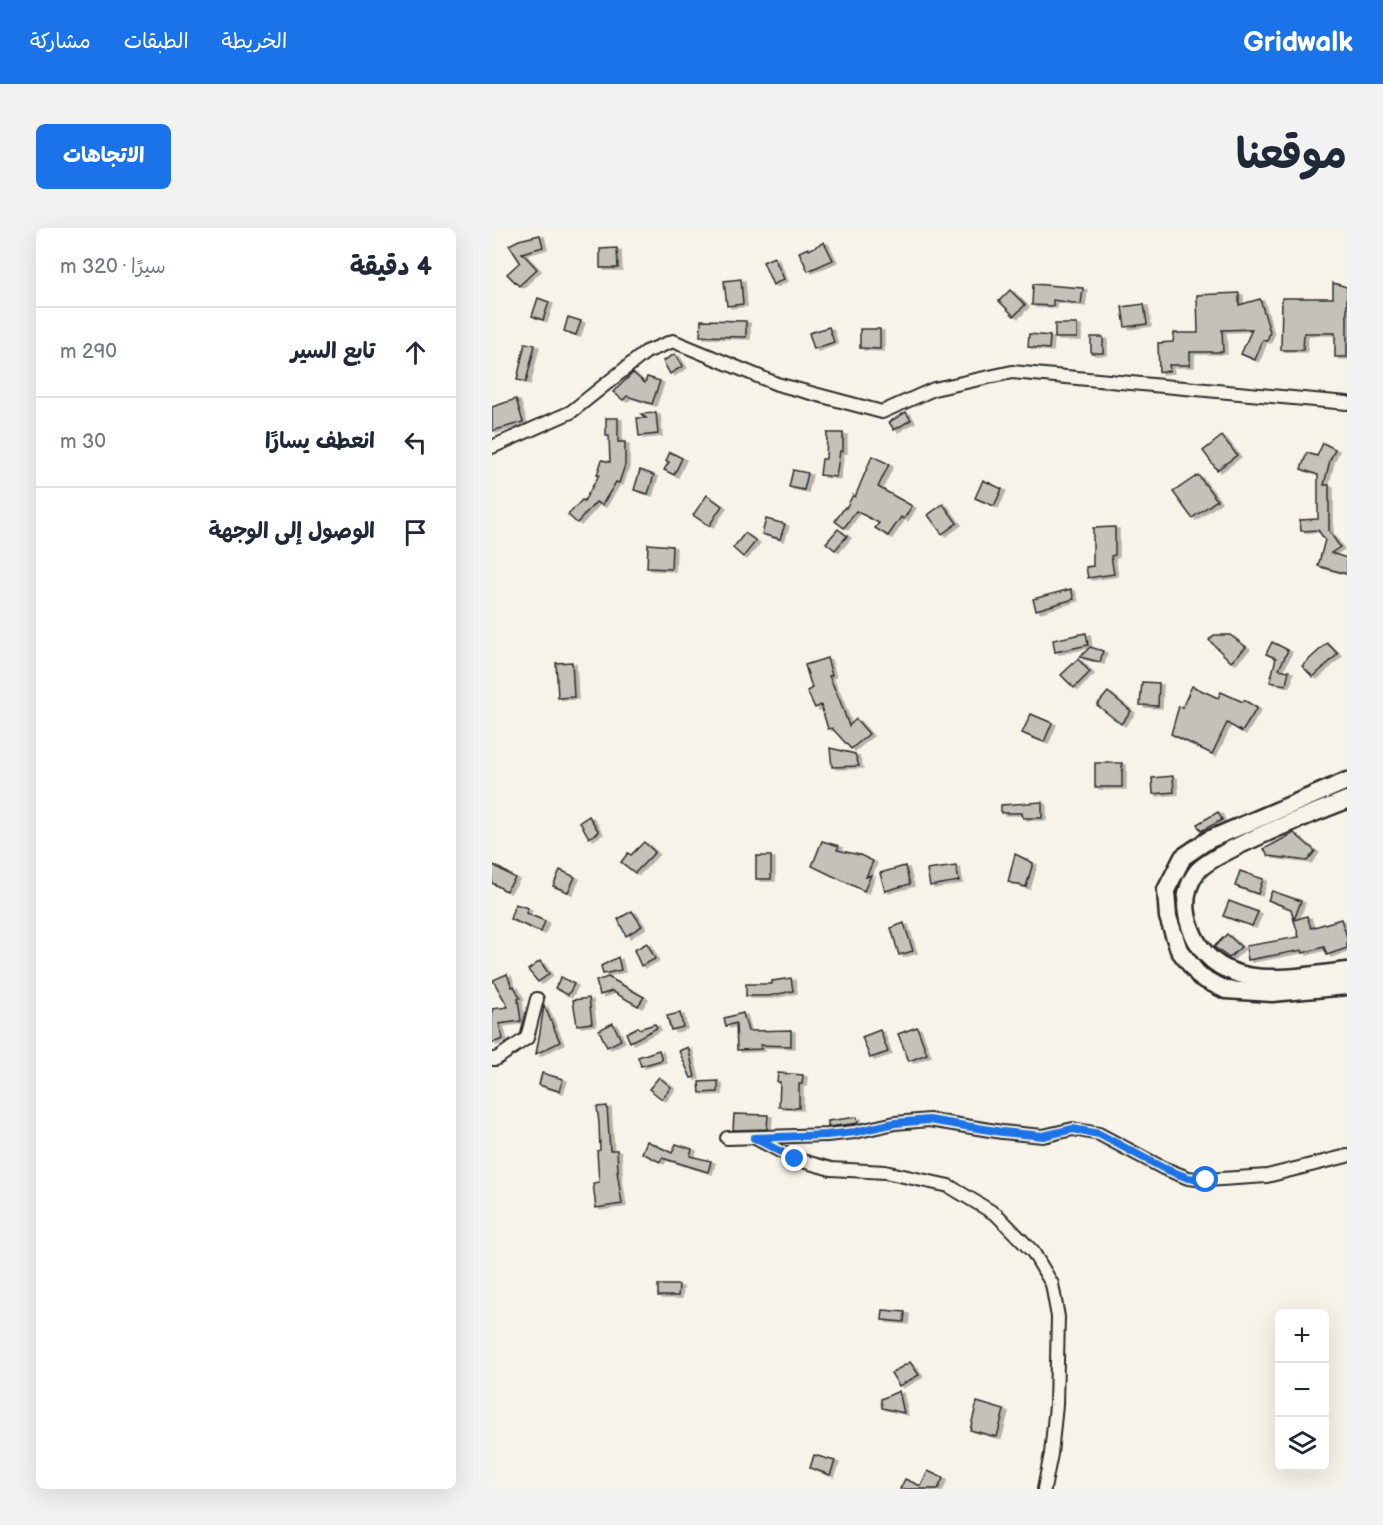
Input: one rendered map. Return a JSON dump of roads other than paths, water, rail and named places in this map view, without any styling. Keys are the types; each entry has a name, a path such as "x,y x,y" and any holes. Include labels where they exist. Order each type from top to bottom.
{"street":[{"path":"492,447 571,412 646,352 673,341 777,384 882,412 934,389 1012,372 1347,403"},
{"path":"1347,780 1208,840 1183,857 1166,890 1168,917 1179,950 1200,977 1226,990 1272,993 1347,986"},
{"path":"1347,800 1215,858 1196,871 1186,897 1187,917 1195,940 1206,956 1224,970 1262,979 1347,971"},
{"path":"492,1059 496,1059 527,1038 537,999"},
{"path":"728,1138 826,1135 855,1132 895,1123 929,1120 1043,1136 1073,1129 1099,1134 1163,1168 1188,1178 1206,1180 1267,1176 1347,1156"},
{"path":"754,1138 795,1159 822,1166 885,1172 949,1186 997,1215 1033,1252 1052,1284 1058,1317 1056,1405 1051,1455 1044,1489"}]}
